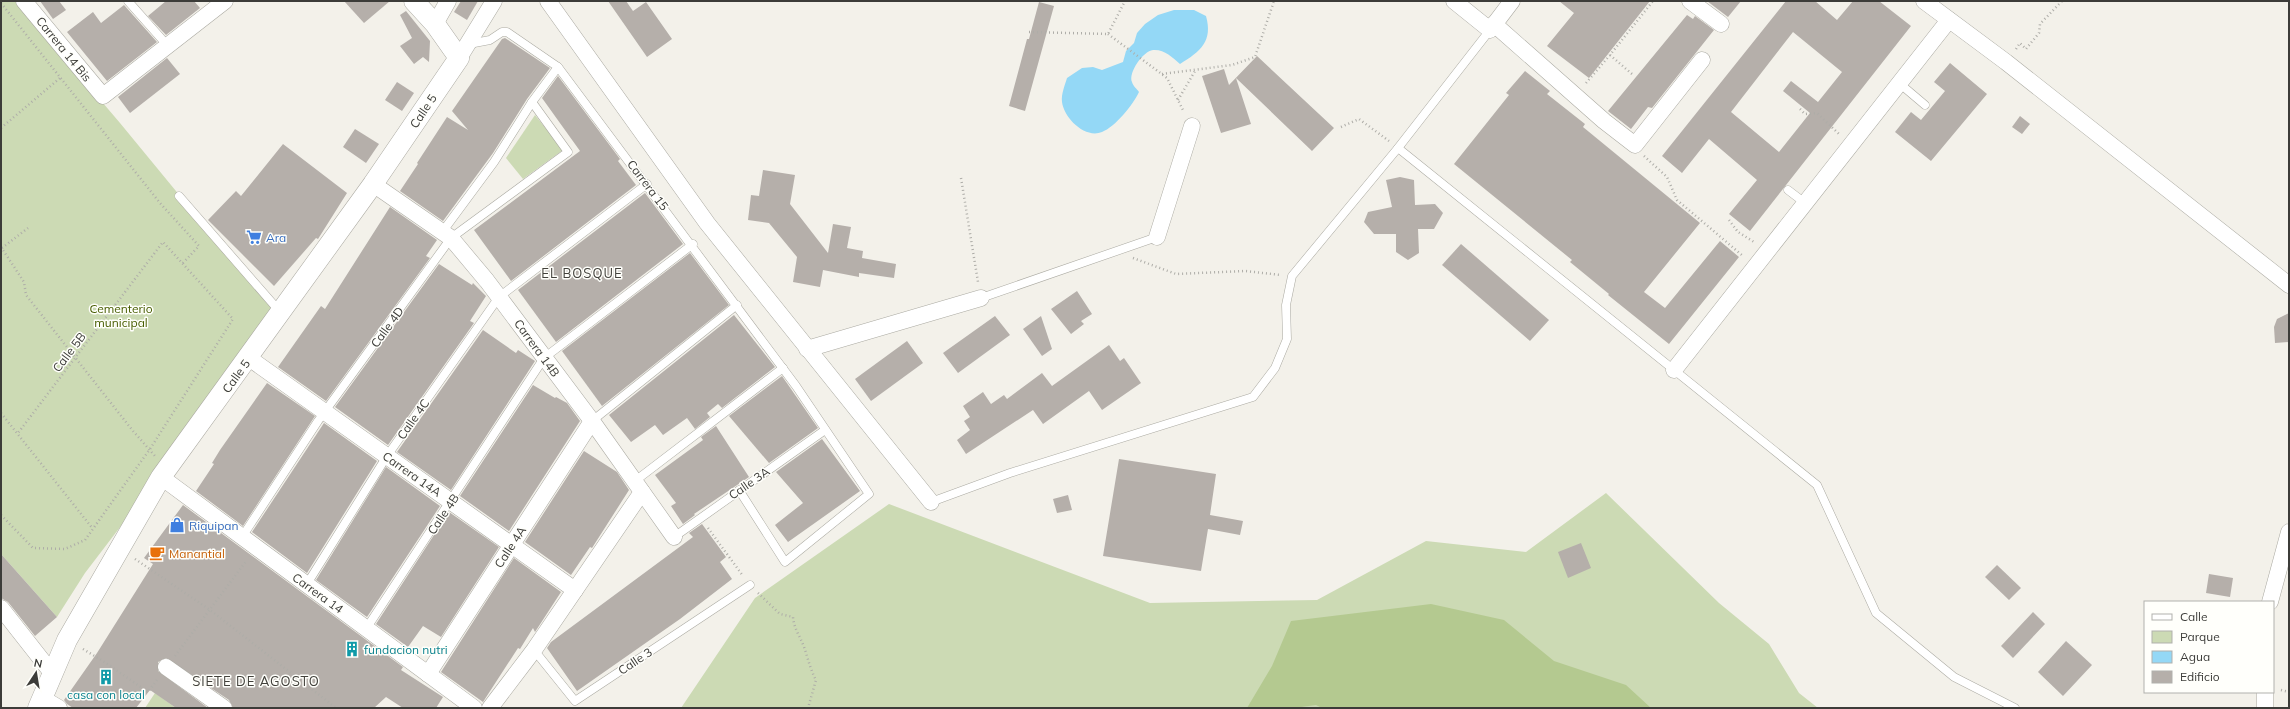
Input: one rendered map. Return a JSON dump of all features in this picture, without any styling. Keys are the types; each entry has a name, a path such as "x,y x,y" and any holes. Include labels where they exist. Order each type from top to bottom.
{"street":[{"name":"Carrera 14 Bis","path":"24,1 103,96 167,45"},
{"path":"414,1 435,24 464,51 494,1"},
{"path":"435,24 448,1"},
{"path":"548,1 707,223 930,502"},
{"path":"1454,1 1492,27 1635,145 1702,60"},
{"path":"1492,27 1512,1"},
{"path":"1690,1 1721,24"},
{"path":"1924,1 2289,285"},
{"path":"167,45 219,3"},
{"path":"1674,370 1949,20"},
{"name":"Calle 5","path":"40,703 67,640 164,473 249,358 373,184 464,51"},
{"path":"1157,237 1192,126"},
{"name":"Carrera 14B","path":"373,184 447,235 499,297 592,421 674,538"},
{"path":"807,349 981,298"},
{"name":"Carrera 14A","path":"249,358 575,590"},
{"name":"Calle 4A","path":"428,674 592,421"},
{"name":"Carrera 14","path":"164,473 242,536 474,708"},
{"path":"490,708 534,650 575,590 638,486"},
{"path":"2270,601 2289,532"},
{"path":"1,608 52,673"},
{"path":"166,667 224,708"},
{"path":"2265,693 2265,708"},
{"path":"40,703 59,708"}],"lane":[{"path":"128,1 167,45"},
{"path":"930,502 1010,473 1253,397 1275,368 1287,339 1286,305 1292,276 1398,148 1492,27"},
{"path":"464,51 490,40 502,32 507,32 558,67"},
{"name":"Calle 4D","path":"242,536 447,235 532,102 558,67"},
{"name":"Carrera 15","path":"558,67 693,244 783,368 869,494 785,562 739,490"},
{"path":"1899,83 1925,105"},
{"name":"Calle 4D","path":"447,235 568,152 532,102"},
{"path":"1398,148 1817,485 1876,613 1954,678 2015,708"},
{"name":"Calle 4C","path":"307,584 387,456 499,297 646,184"},
{"path":"1788,190 1805,203"},
{"path":"179,196 281,313"},
{"path":"981,298 1157,237"},
{"name":"Calle 4B","path":"366,629 451,502 544,358 693,244"},
{"path":"592,421 737,305"},
{"path":"638,486 783,368"},
{"name":"Calle 3A","path":"674,538 739,490 825,430"},
{"name":"Calle 3","path":"534,650 575,701 750,585"}],"path":[{"path":"1108,34 1125,1"},
{"path":"1575,95 1610,56 1653,1"},
{"path":"2020,43 2026,50 2039,34 2040,24 2062,1"},
{"path":"1,2 160,203 199,246 182,264 233,319 150,449 85,540 65,549 33,548 1,516"},
{"path":"1162,74 1232,65 1255,57 1272,2"},
{"path":"1029,32 1108,34 1167,78 1192,126"},
{"path":"1610,56 1632,74"},
{"path":"1178,100 1196,70"},
{"path":"1,128 60,78"},
{"path":"1800,109 1805,114 1817,113 1851,145"},
{"path":"1341,127 1359,119 1398,148"},
{"path":"1635,145 1650,163 1667,177 1677,200 1755,266"},
{"path":"961,178 981,298"},
{"path":"1730,220 1738,232 1754,242 1763,243 1768,250"},
{"path":"28,228 1,247 24,282 26,295 133,431 150,449 164,473"},
{"name":"Calle 5B","path":"18,433 163,242 182,264"},
{"path":"1116,252 1176,274 1245,271 1292,276"},
{"path":"1,413 93,529"},
{"path":"700,518 750,585 780,614 793,617 794,630 804,647 809,666 816,680 808,708"},
{"path":"210,610 257,547"},
{"path":"119,549 151,568 210,610 336,708"},
{"path":"67,640 106,663 141,688"}],"green space":[{"name":"Cementerio municipal","path":"1,1 16,1 120,123 273,309 127,518 85,573 57,617 1,554"},
{"path":"535,115 563,150 523,179 506,158"},
{"path":"1606,493 1719,603 1769,644 1799,693 1818,708 681,708 755,598 889,504 1150,603 1317,600 1426,541 1526,552"},
{"path":"1431,604 1504,620 1554,661 1626,685 1651,708 1322,708 1316,705 1294,708 1247,708 1272,666 1291,621"},
{"path":"155,693 176,708 145,708"}],"water":[{"path":"1174,10 1194,10 1206,16 1208,32 1204,44 1199,50 1180,64 1164,52 1157,50 1149,51 1137,63 1132,73 1131,78 1134,86 1139,92 1118,121 1102,132 1095,133 1089,133 1076,126 1067,114 1062,102 1067,78 1082,68 1093,67 1102,70 1123,62 1126,51 1134,43 1137,33 1145,24 1158,15"}],"building":[{"path":"40,1 59,1 66,10 53,19"},
{"path":"166,1 194,1 200,8 166,35 148,16"},
{"path":"344,1 390,1 364,23"},
{"path":"461,1 478,1 467,20 454,12"},
{"path":"608,1 626,1 633,11 646,2 672,39 647,57"},
{"path":"1559,1 1650,1 1589,78 1547,46 1574,13"},
{"path":"1707,1 1741,1 1728,17"},
{"path":"1786,1 1815,1 1837,20 1853,1 1879,1 1911,26 1750,231 1729,214 1757,180 1709,139 1682,173 1662,156","holes":["1793,32 1842,72 1818,102 1791,81 1783,91 1810,113 1779,152 1731,112"]},
{"path":"1039,2 1054,6 1025,111 1009,106 1027,39 1029,39"},
{"path":"124,5 157,42 107,81 67,32 93,12 101,23"},
{"path":"406,11 430,41 429,62 423,57 414,64 400,46 412,38 400,15"},
{"path":"1687,15 1693,19 1695,16 1714,30 1652,108 1648,107 1631,129 1608,111"},
{"path":"505,38 550,68 527,99 493,153 443,221 400,191 447,117 468,130 452,111 502,39"},
{"path":"1257,56 1334,128 1312,151 1236,78 1251,124 1221,133 1202,76 1224,69 1229,85"},
{"path":"167,58 180,74 130,113 118,97"},
{"path":"1950,63 1987,94 1931,161 1895,132 1911,112 1921,120 1945,91 1934,82"},
{"path":"1525,71 1550,91 1547,94 1585,124 1583,127 1700,223 1644,292 1665,308 1720,241 1739,257 1669,344 1608,295 1609,294 1570,262 1572,260 1454,164 1509,95 1506,93"},
{"path":"558,76 620,159 618,161 636,185 511,281 474,230 580,151 542,98"},
{"path":"397,82 414,93 402,111 385,100"},
{"path":"2020,116 2030,124 2022,134 2012,127"},
{"path":"355,129 379,144 366,163 343,147"},
{"path":"283,144 347,193 318,239 316,238 274,286 208,220 236,191 241,196"},
{"path":"763,170 795,175 790,204 828,253 833,224 851,227 847,248 863,251 862,258 896,264 894,278 859,273 859,277 823,270 820,287 793,282 797,257 769,223 748,220 751,195 759,196"},
{"path":"1400,177 1414,180 1415,205 1435,204 1443,213 1434,229 1418,229 1419,253 1408,260 1396,252 1396,234 1374,234 1364,222 1368,212 1392,207 1386,180"},
{"path":"645,193 683,244 556,342 518,290"},
{"path":"390,207 437,240 426,256 430,258 326,401 278,367 321,306 325,309"},
{"path":"1461,244 1549,320 1530,341 1442,265"},
{"path":"690,253 729,305 602,406 562,351"},
{"path":"439,264 472,285 473,283 486,296 470,321 474,323 388,445 335,407"},
{"path":"1077,291 1092,314 1081,321 1084,324 1071,334 1051,309"},
{"path":"2289,313 2289,342 2275,343 2274,327 2277,319"},
{"path":"734,315 775,367 722,408 718,404 707,413 710,417 695,429 687,418 663,435 655,425 631,442 609,415"},
{"path":"995,316 1010,335 958,373 943,353"},
{"path":"1041,316 1052,349 1042,356 1023,329"},
{"path":"483,330 516,353 518,350 535,361 451,490 397,452"},
{"path":"907,341 923,363 871,401 855,379"},
{"path":"1109,345 1120,361 1124,358 1141,383 1102,410 1089,391 1043,424 1033,410 966,454 957,440 970,430 964,421 970,417 963,406 983,392 991,404 1004,395 1007,399 1042,373 1052,386"},
{"path":"782,376 818,428 769,463 729,416"},
{"path":"267,383 315,416 243,526 196,491 214,464 212,463 220,450"},
{"path":"533,385 567,403 580,421 509,531 460,496"},
{"path":"324,423 377,461 307,573 252,532"},
{"path":"716,426 749,477 694,514 695,515 683,524 671,506 676,503 655,475 703,440 701,437"},
{"path":"822,439 860,491 788,542 775,525 803,503 776,472"},
{"path":"584,451 617,472 629,490 592,548 590,547 571,575 525,542"},
{"path":"1119,459 1216,474 1210,515 1243,521 1240,535 1208,529 1201,571 1103,556"},
{"path":"386,467 440,506 367,617 316,580"},
{"path":"1068,495 1072,510 1057,513 1053,499"},
{"path":"183,505 403,667 401,670 443,697 436,708 403,708 386,697 374,708 233,708 229,700 166,658 158,662 158,671 208,708 176,708 150,690 136,708 73,708 67,704 64,700 97,653 153,564 144,558"},
{"path":"449,512 499,547 441,637 423,626 408,647 376,624"},
{"path":"702,524 726,557 720,562 732,579 680,619 577,691 547,648 551,642 693,537 689,533"},
{"path":"1581,543 1591,568 1568,578 1558,552"},
{"path":"1,554 57,617 35,636 8,602 1,598"},
{"path":"514,558 561,592 535,632 533,628 520,649 518,648 483,702 441,672"},
{"path":"1997,565 2021,588 2009,600 1985,577"},
{"path":"2209,574 2233,578 2230,597 2206,593"},
{"path":"2033,612 2045,624 2013,658 2001,646"},
{"path":"2066,641 2092,665 2063,696 2038,672"}],"place":[{"name":"Ara","path":"254,237"},
{"name":"Riquipan","path":"177,525"},
{"name":"Manantial","path":"157,553"},
{"name":"fundacion nutri","path":"352,649"},
{"name":"casa con local","path":"106,677"}],"district":[{"name":"EL BOSQUE","path":"582,273"},
{"name":"SIETE DE AGOSTO","path":"256,681"}]}
